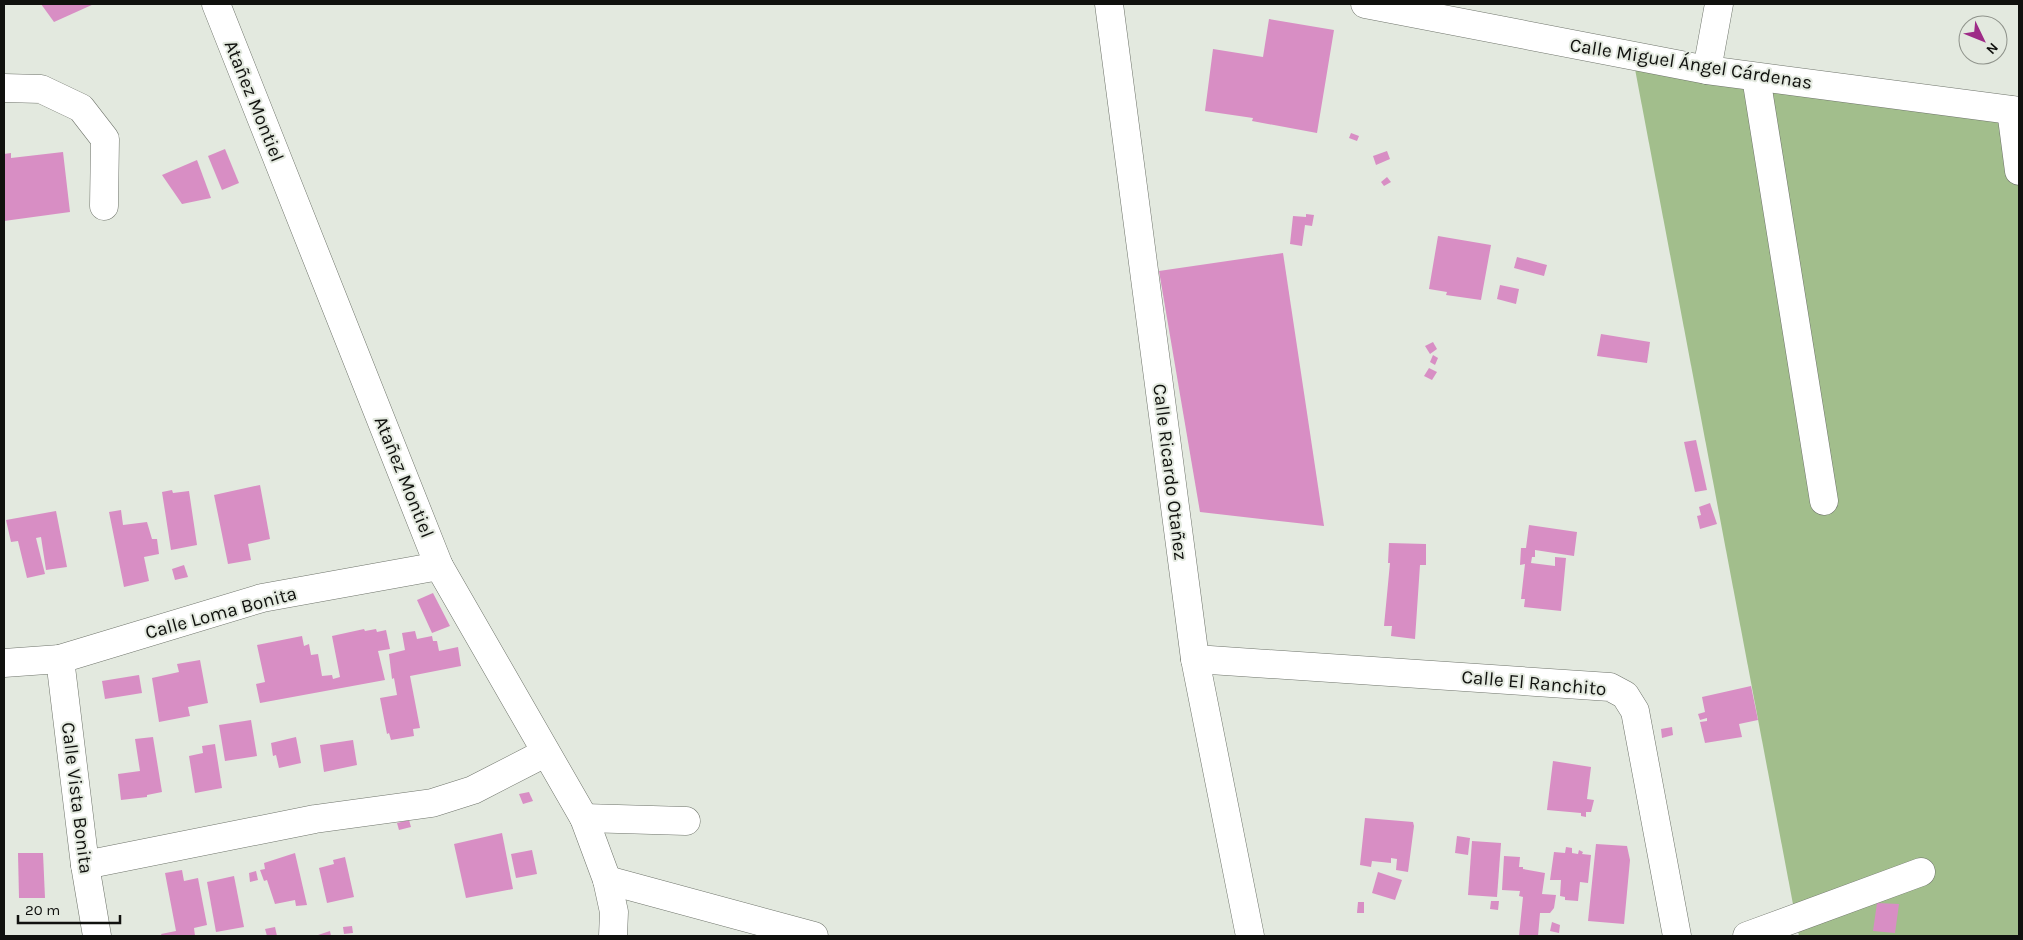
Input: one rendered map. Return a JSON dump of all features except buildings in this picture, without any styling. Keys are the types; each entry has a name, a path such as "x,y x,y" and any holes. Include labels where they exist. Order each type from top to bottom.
{"street":[{"name":"Atañez Montiel","path":"216,4 439,566 584,818 607,880 614,912 613,936"},
{"name":"Calle Ricardo Otañez","path":"1109,4 1195,659 1250,936"},
{"name":"Calle Miguel Ángel Cárdenas","path":"1365,4 1707,70 2015,111"},
{"path":"1707,70 1719,4"},
{"path":"1756,77 1824,501"},
{"path":"4,88 41,89 81,108 105,139 104,206"},
{"path":"2015,111 2019,172"},
{"name":"Calle Loma Bonita","path":"4,663 60,659 262,598 439,566"},
{"name":"Calle Vista Bonita","path":"60,659 85,865 97,936"},
{"name":"Calle El Ranchito","path":"1195,659 1600,686 1610,687 1625,695 1635,711 1676,936"},
{"path":"85,865 314,819 432,803 472,790 545,753"},
{"path":"584,818 686,821"},
{"path":"1747,936 1921,872"},
{"path":"607,880 814,936"}],"green space":[{"path":"1631,48 2019,118 2019,936 1799,936"}]}
